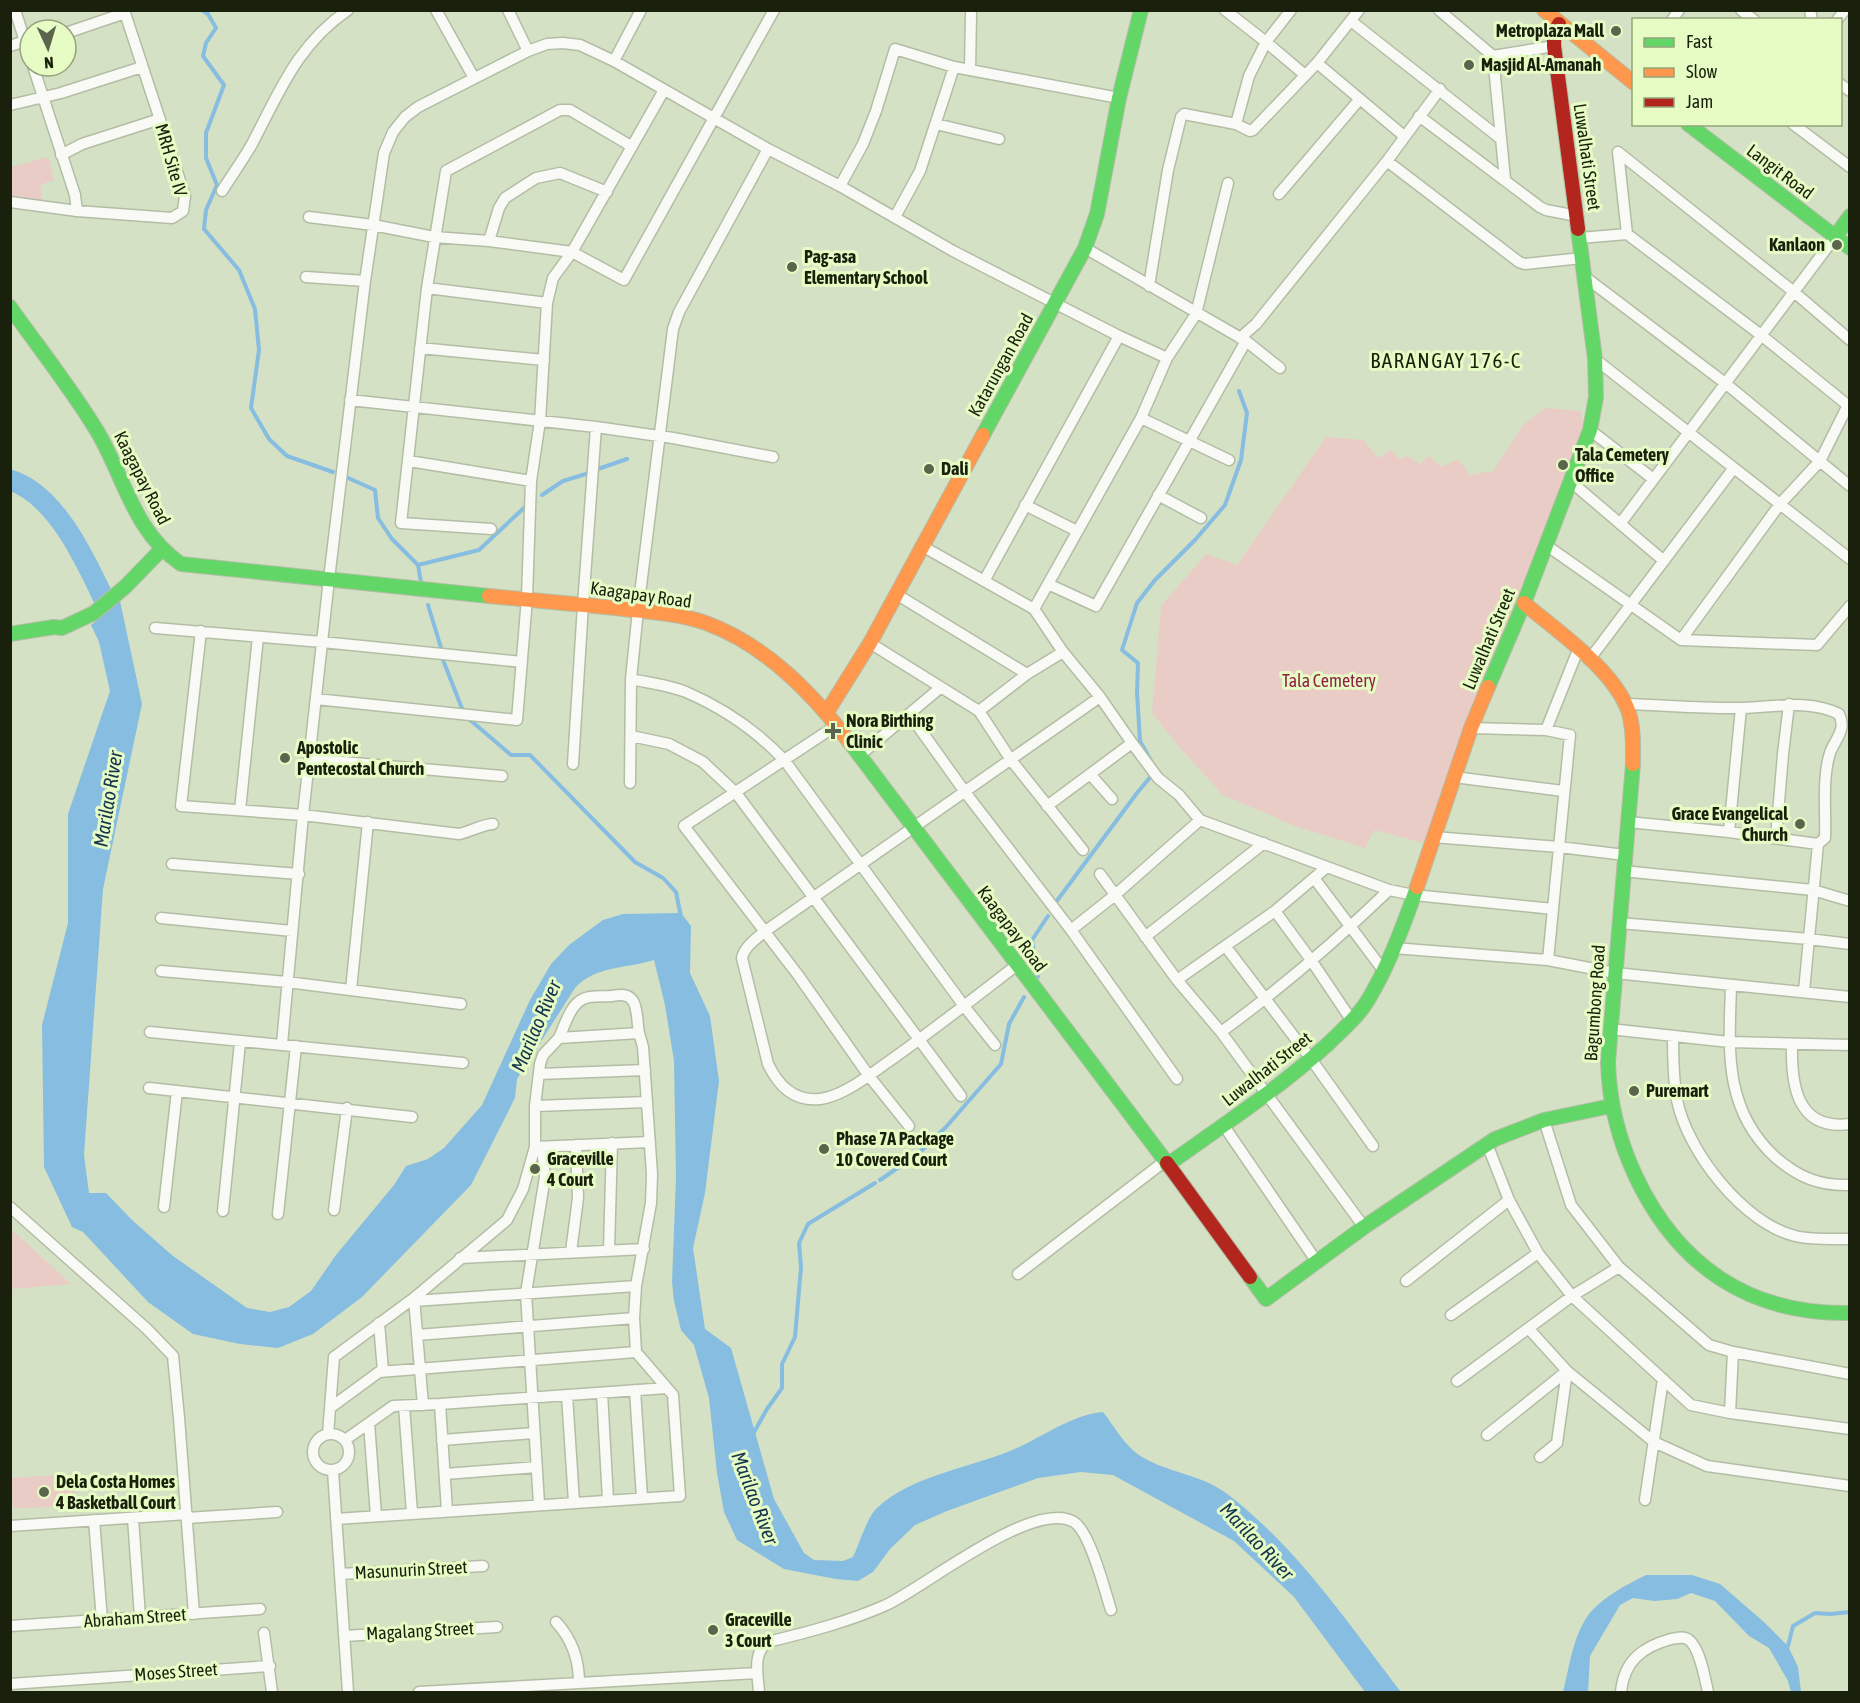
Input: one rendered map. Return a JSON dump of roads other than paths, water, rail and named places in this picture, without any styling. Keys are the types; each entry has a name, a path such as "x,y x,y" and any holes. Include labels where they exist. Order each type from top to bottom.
{"street":[{"path":"222,191 251,145 297,60 319,34 348,10"},
{"path":"436,10 474,78"},
{"path":"508,10 528,51"},
{"path":"614,61 641,10"},
{"name":"Katarungan Road","path":"827,712 870,643 1085,248 1097,214 1119,98 1141,10"},
{"path":"1225,10 1305,75"},
{"path":"1236,124 1249,76 1266,42 1291,10"},
{"path":"1149,286 1168,170 1181,117 1184,114 1236,124 1253,130 1317,63 1359,10"},
{"path":"1439,10 1493,56 1505,179"},
{"path":"1544,10 1632,81"},
{"path":"309,217 373,225 434,237 489,241 572,252 624,280 772,11"},
{"path":"78,29 124,12"},
{"name":"MRH Site IV","path":"10,202 77,211 172,218 183,211 185,196 124,12"},
{"path":"970,12 970,70"},
{"path":"1351,21 1501,139"},
{"name":"Luwalhati Street","path":"1166,1163 1267,1095 1352,1021 1368,1001 1394,948 1471,728 1524,603 1590,430 1596,397 1595,359 1554,46 1554,34 1559,24"},
{"path":"282,1044 309,759 365,281 384,153 393,132 405,117 418,107 528,51 563,43 580,45 614,61 953,251 1167,358"},
{"path":"1493,56 1554,46"},
{"path":"840,186 863,144 876,111 894,49 954,67 1119,98"},
{"path":"1317,63 1404,136"},
{"path":"10,105 142,67"},
{"path":"895,217 920,171 954,67"},
{"path":"37,78 75,195 77,211"},
{"path":"1048,584 1096,606 1243,340 1387,161 1440,89"},
{"path":"316,699 517,720 527,598 531,481 540,421 548,303 553,278 572,252 664,90"},
{"path":"1279,194 1359,100"},
{"path":"491,529 401,523 427,288 447,169 565,109 631,146"},
{"path":"1419,116 1540,207 1577,216"},
{"path":"62,155 82,144 160,119"},
{"path":"936,124 999,139"},
{"name":"Langit Road","path":"1691,126 1850,248"},
{"path":"1796,126 1850,167"},
{"path":"630,783 631,679 673,329 679,312 768,149"},
{"path":"1627,234 1618,152 1794,292 1850,340"},
{"path":"1387,161 1519,262 1525,264 1582,258"},
{"path":"489,241 499,208 505,198 536,178 560,173 607,192"},
{"path":"1034,609 1141,418 1167,358 1196,314 1228,183"},
{"path":"1620,524 1652,478 1850,216"},
{"path":"1580,238 1627,234 1761,335 1849,406 1820,461 1780,504 1680,640"},
{"path":"1085,248 1243,340 1280,368"},
{"path":"306,277 365,281"},
{"path":"1585,277 1725,383 1850,486"},
{"path":"427,288 548,303"},
{"name":"Kaagapay Road","path":"10,307 99,432 142,523 161,549 173,560 188,566 670,614 696,621 737,637 784,670 827,712 837,725 1131,1113 1266,1299 1317,1262"},
{"path":"984,581 1119,336"},
{"path":"420,348 544,360"},
{"path":"1595,359 1850,559"},
{"path":"350,400 596,427 773,457"},
{"path":"1141,418 1187,442 1229,460"},
{"path":"573,764 596,427"},
{"path":"1590,430 1652,478"},
{"path":"409,460 531,481"},
{"path":"1589,660 1733,469"},
{"path":"1570,481 1664,561"},
{"path":"1158,495 1201,518"},
{"path":"1025,505 1077,531"},
{"path":"1546,545 1680,640 1817,645 1850,606"},
{"path":"922,546 1034,609 1063,652 1100,697 1158,777 1179,795 1200,820 1389,890 1414,895 1553,909"},
{"path":"10,634 54,627 61,622 70,624 85,618 124,587 161,549"},
{"path":"896,594 1027,674"},
{"name":"Bagumbong Road","path":"1524,603 1608,677 1626,704 1631,720 1633,737 1628,822 1608,1070 1611,1106 1629,1159 1646,1196 1667,1228 1699,1264 1722,1280 1762,1298 1815,1311 1850,1313"},
{"path":"155,628 522,662"},
{"path":"201,631 181,806 303,815 459,834 493,824"},
{"path":"240,810 258,637"},
{"path":"870,643 979,711 1011,760 1083,850"},
{"path":"1546,730 1578,650"},
{"path":"979,711 1027,674 1063,652"},
{"path":"631,679 684,691 733,716 785,761 995,1045"},
{"path":"859,756 940,688"},
{"path":"1017,965 919,1041 868,1076 833,1096 819,1099 796,1096 781,1086 768,1064 742,964 743,953 765,932 1100,697"},
{"path":"1626,704 1741,708 1789,704 1823,708 1839,714 1842,720 1840,738 1830,752 1828,765 1825,838 1818,844 1804,991"},
{"path":"1776,838 1782,754 1789,704"},
{"path":"1729,832 1741,708"},
{"path":"910,715 965,792 1071,930 1177,1079"},
{"path":"837,725 684,826 798,975 868,1076 909,1126"},
{"path":"1471,728 1546,730 1570,735 1548,960"},
{"path":"631,736 669,744 703,762 736,793 961,1096"},
{"path":"1047,806 1132,743"},
{"path":"309,759 502,776"},
{"path":"1090,774 1112,799"},
{"path":"1454,777 1563,791"},
{"path":"1071,930 1115,895 1200,820"},
{"path":"351,990 368,822"},
{"path":"1628,822 1818,844"},
{"path":"1433,837 1625,855"},
{"path":"1146,937 1264,843"},
{"path":"172,864 299,874"},
{"path":"1177,980 1275,911 1328,867"},
{"path":"1623,871 1813,890 1850,901"},
{"path":"1100,874 1177,980 1221,1032 1364,1227"},
{"path":"1314,878 1383,970"},
{"path":"1221,1032 1266,1000 1350,928 1389,890"},
{"path":"1275,911 1352,1021"},
{"path":"161,918 292,932"},
{"path":"1619,923 1850,944"},
{"path":"1226,947 1311,1059 1373,1146"},
{"path":"1394,948 1548,960 1615,973 1850,997"},
{"path":"161,970 287,982 461,1004"},
{"path":"1731,986 1730,1065 1735,1092 1742,1112 1753,1131 1766,1148 1797,1174 1829,1185 1850,1185"},
{"path":"336,1519 680,1496 673,1395 636,1352 634,1318 636,1286 651,1203 652,1174 643,1047 635,1008 631,998 626,995 584,998 572,1009 559,1038 543,1055 539,1074 535,1106 538,1147 545,1177 526,1293 526,1326 539,1504"},
{"path":"1610,1029 1729,1042 1850,1045"},
{"path":"150,1032 463,1063"},
{"path":"559,1038 639,1033"},
{"path":"1673,1036 1677,1099 1684,1123 1721,1185 1768,1225 1795,1236 1850,1239"},
{"path":"223,1211 240,1042"},
{"path":"1792,1045 1792,1073 1800,1102 1812,1116 1825,1124 1850,1124"},
{"path":"278,1214 296,1046"},
{"path":"539,1074 645,1070"},
{"path":"149,1088 347,1108 412,1117"},
{"path":"164,1207 177,1091"},
{"path":"535,1106 647,1102"},
{"path":"1224,1125 1317,1262 1364,1227 1487,1144 1544,1120 1611,1106"},
{"path":"334,1210 347,1108"},
{"path":"1544,1120 1572,1205 1619,1267 1709,1345 1733,1352 1850,1374"},
{"path":"538,1147 650,1142"},
{"path":"609,1250 612,1143"},
{"path":"1487,1144 1509,1200 1538,1253 1572,1296 1691,1405 1730,1413 1850,1429"},
{"path":"571,1252 578,1198 576,1145"},
{"path":"328,1434 334,1357 414,1300 460,1258 507,1220 523,1189 538,1147"},
{"path":"1018,1274 1166,1163"},
{"path":"1406,1281 1509,1200"},
{"path":"10,1207 147,1329 173,1356 194,1614"},
{"path":"460,1258 644,1249"},
{"path":"1451,1315 1538,1253"},
{"path":"1457,1381 1572,1296 1619,1267"},
{"path":"414,1300 636,1286"},
{"path":"414,1300 423,1405"},
{"path":"417,1335 634,1318"},
{"path":"379,1323 382,1371"},
{"path":"1529,1329 1567,1371 1654,1442 1707,1466 1850,1486"},
{"path":"330,1408 379,1371 636,1352"},
{"path":"1730,1413 1733,1352"},
{"path":"1487,1435 1567,1371"},
{"path":"1540,1457 1557,1443 1567,1371"},
{"path":"1645,1500 1663,1379"},
{"path":"345,1440 393,1406 667,1388"},
{"path":"635,1390 642,1498"},
{"path":"602,1393 608,1500"},
{"path":"567,1395 574,1502"},
{"path":"440,1404 447,1511"},
{"path":"404,1406 412,1513"},
{"path":"369,1423 376,1516"},
{"path":"442,1440 534,1433"},
{"path":"328,1434 340,1436 345,1440 350,1449 348,1459 342,1467 333,1471 318,1465 313,1455 318,1439 328,1434"},
{"path":"445,1474 537,1467"},
{"path":"333,1471 348,1692"},
{"path":"10,1526 277,1512"},
{"path":"133,1518 140,1617"},
{"path":"759,1692 758,1654 762,1646 768,1642 844,1622 888,1604 999,1537 1039,1519 1060,1518 1074,1522 1081,1529 1091,1549 1111,1610"},
{"path":"94,1520 102,1620"},
{"name":"Masunurin Street","path":"340,1574 483,1566"},
{"name":"Abraham Street","path":"10,1626 260,1609"},
{"path":"556,1622 567,1634 575,1656 579,1683"},
{"name":"Magalang Street","path":"344,1636 497,1627"},
{"path":"264,1633 272,1692"},
{"path":"1621,1692 1629,1665 1643,1649 1679,1637 1688,1639 1695,1647 1708,1692"},
{"name":"Moses Street","path":"10,1684 270,1666"},
{"path":"418,1692 757,1673"}],"water":[{"path":"120,601 142,704 103,889 84,1155 89,1193 106,1193 133,1221 173,1256 247,1308 270,1312 289,1307 311,1291 336,1255 394,1185 406,1166 428,1159 444,1148 482,1105 530,1000 551,964 569,945 603,920 623,914 681,913 691,926 690,973 710,1016 719,1081 705,1193 693,1248 705,1329 731,1348 774,1499 804,1553 814,1560 843,1561 853,1557 873,1512 891,1497 923,1480 1010,1451 1067,1422 1103,1412 1136,1453 1163,1467 1195,1477 1216,1487 1252,1514 1320,1586 1401,1692 1365,1692 1294,1597 1234,1541 1113,1475 1081,1472 1038,1478 947,1511 915,1525 890,1549 873,1572 858,1581 784,1569 737,1540 724,1512 717,1473 709,1398 694,1345 681,1330 674,1301 672,1282 676,1177 674,1061 665,1005 654,960 602,971 592,975 575,988 517,1079 515,1098 471,1185 362,1297 313,1334 278,1348 240,1344 193,1334 148,1302 83,1232 72,1227 44,1167 42,1025 68,923 68,814 110,691 99,642 91,625"},
{"path":"1646,1575 1692,1575 1720,1584 1788,1646 1798,1667 1801,1692 1791,1692 1788,1681 1769,1648 1749,1636 1715,1601 1691,1593 1677,1599 1654,1601 1633,1598 1620,1605 1590,1656 1588,1692 1563,1692 1574,1646 1585,1620 1604,1600"}],"waterway":[{"path":"202,10 208,14 216,28 206,43 203,56 224,85 206,133 206,158 217,185 206,210 204,229 239,270 255,309 259,350 251,408 269,439 287,456 333,472"},
{"path":"1155,768 1140,741 1138,663 1122,650 1137,603 1155,580 1195,540 1225,505 1241,460 1247,413 1239,391"},
{"path":"595,470 627,459"},
{"path":"542,495 563,481 589,473"},
{"path":"346,477 375,490 378,518 392,539 418,565 421,582"},
{"name":"Marilao River","path":"10,480 28,488 58,517 93,576 112,621"},
{"path":"418,565 479,550 526,506"},
{"path":"428,605 442,651"},
{"path":"443,660 463,711"},
{"path":"469,719 511,755 530,755 635,862 663,878 676,892 681,917"},
{"path":"1056,902 1152,775"},
{"path":"1038,977 1032,940 1048,916"},
{"path":"880,1180 918,1154 946,1127 1001,1064 1009,1024 1024,997"},
{"path":"753,1434 782,1388 782,1364 795,1337 801,1267 799,1243 808,1224 875,1183"},
{"path":"1788,1646 1793,1626 1815,1613 1850,1612"}],"place":[{"name":"Metroplaza Mall","path":"1616,31"},
{"name":"Masjid Al-Amanah","path":"1469,65"},
{"name":"Kanlaon","path":"1837,245"},
{"name":"Pag-asa Elementary School","path":"792,267"},
{"name":"Tala Cemetery Office","path":"1563,465"},
{"name":"Dali","path":"929,469"},
{"name":"Nora Birthing Clinic","path":"833,731"},
{"name":"Apostolic Pentecostal Church","path":"285,758"},
{"name":"Grace Evangelical Church","path":"1800,824"},
{"name":"Puremart","path":"1634,1091"},
{"name":"Phase 7A Package 10 Covered Court","path":"824,1149"},
{"name":"Graceville 4 Court","path":"535,1169"},
{"name":"Dela Costa Homes 4 Basketball Court","path":"44,1492"},
{"name":"Graceville 3 Court","path":"713,1630"}],"district":[{"name":"BARANGAY 176-C","path":"1446,361"}],"park label":[{"name":"Tala Cemetery","path":"1329,681"}]}
